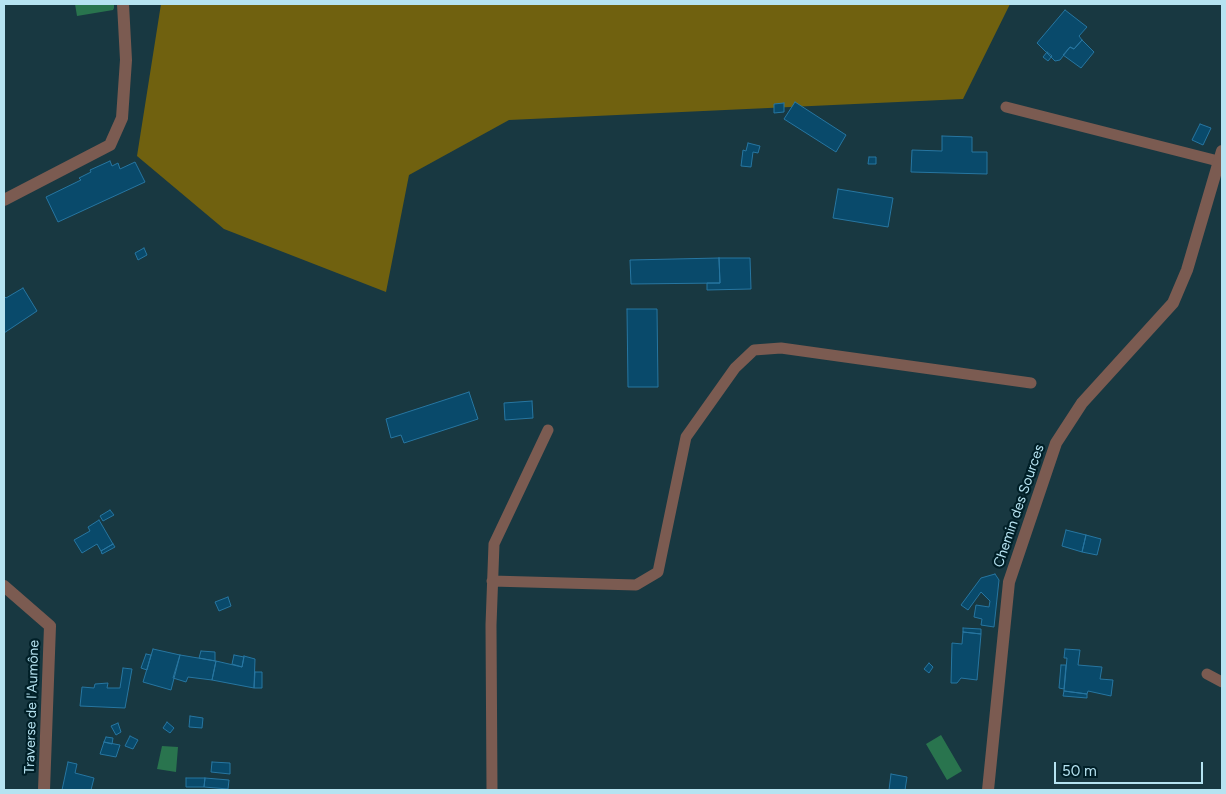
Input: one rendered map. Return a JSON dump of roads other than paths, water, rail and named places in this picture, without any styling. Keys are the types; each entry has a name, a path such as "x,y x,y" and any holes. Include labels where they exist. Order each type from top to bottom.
{"street":[{"path":"4,200 110,145 122,118 126,60 123,4"},
{"name":"Chemin des Sources","path":"988,790 1009,582 1056,443 1082,403 1172,303 1187,270 1220,156"},
{"name":"Traverse de l'Aumône","path":"4,586 50,626 44,790"}],"lane":[{"name":"Chemin des Sources","path":"1006,107 1220,156"},
{"path":"492,581 636,585 658,572 686,436 735,368 754,350 781,348 1031,383"},
{"path":"492,790 492,581 494,544 548,430"},
{"path":"1207,674 1222,682"}]}
